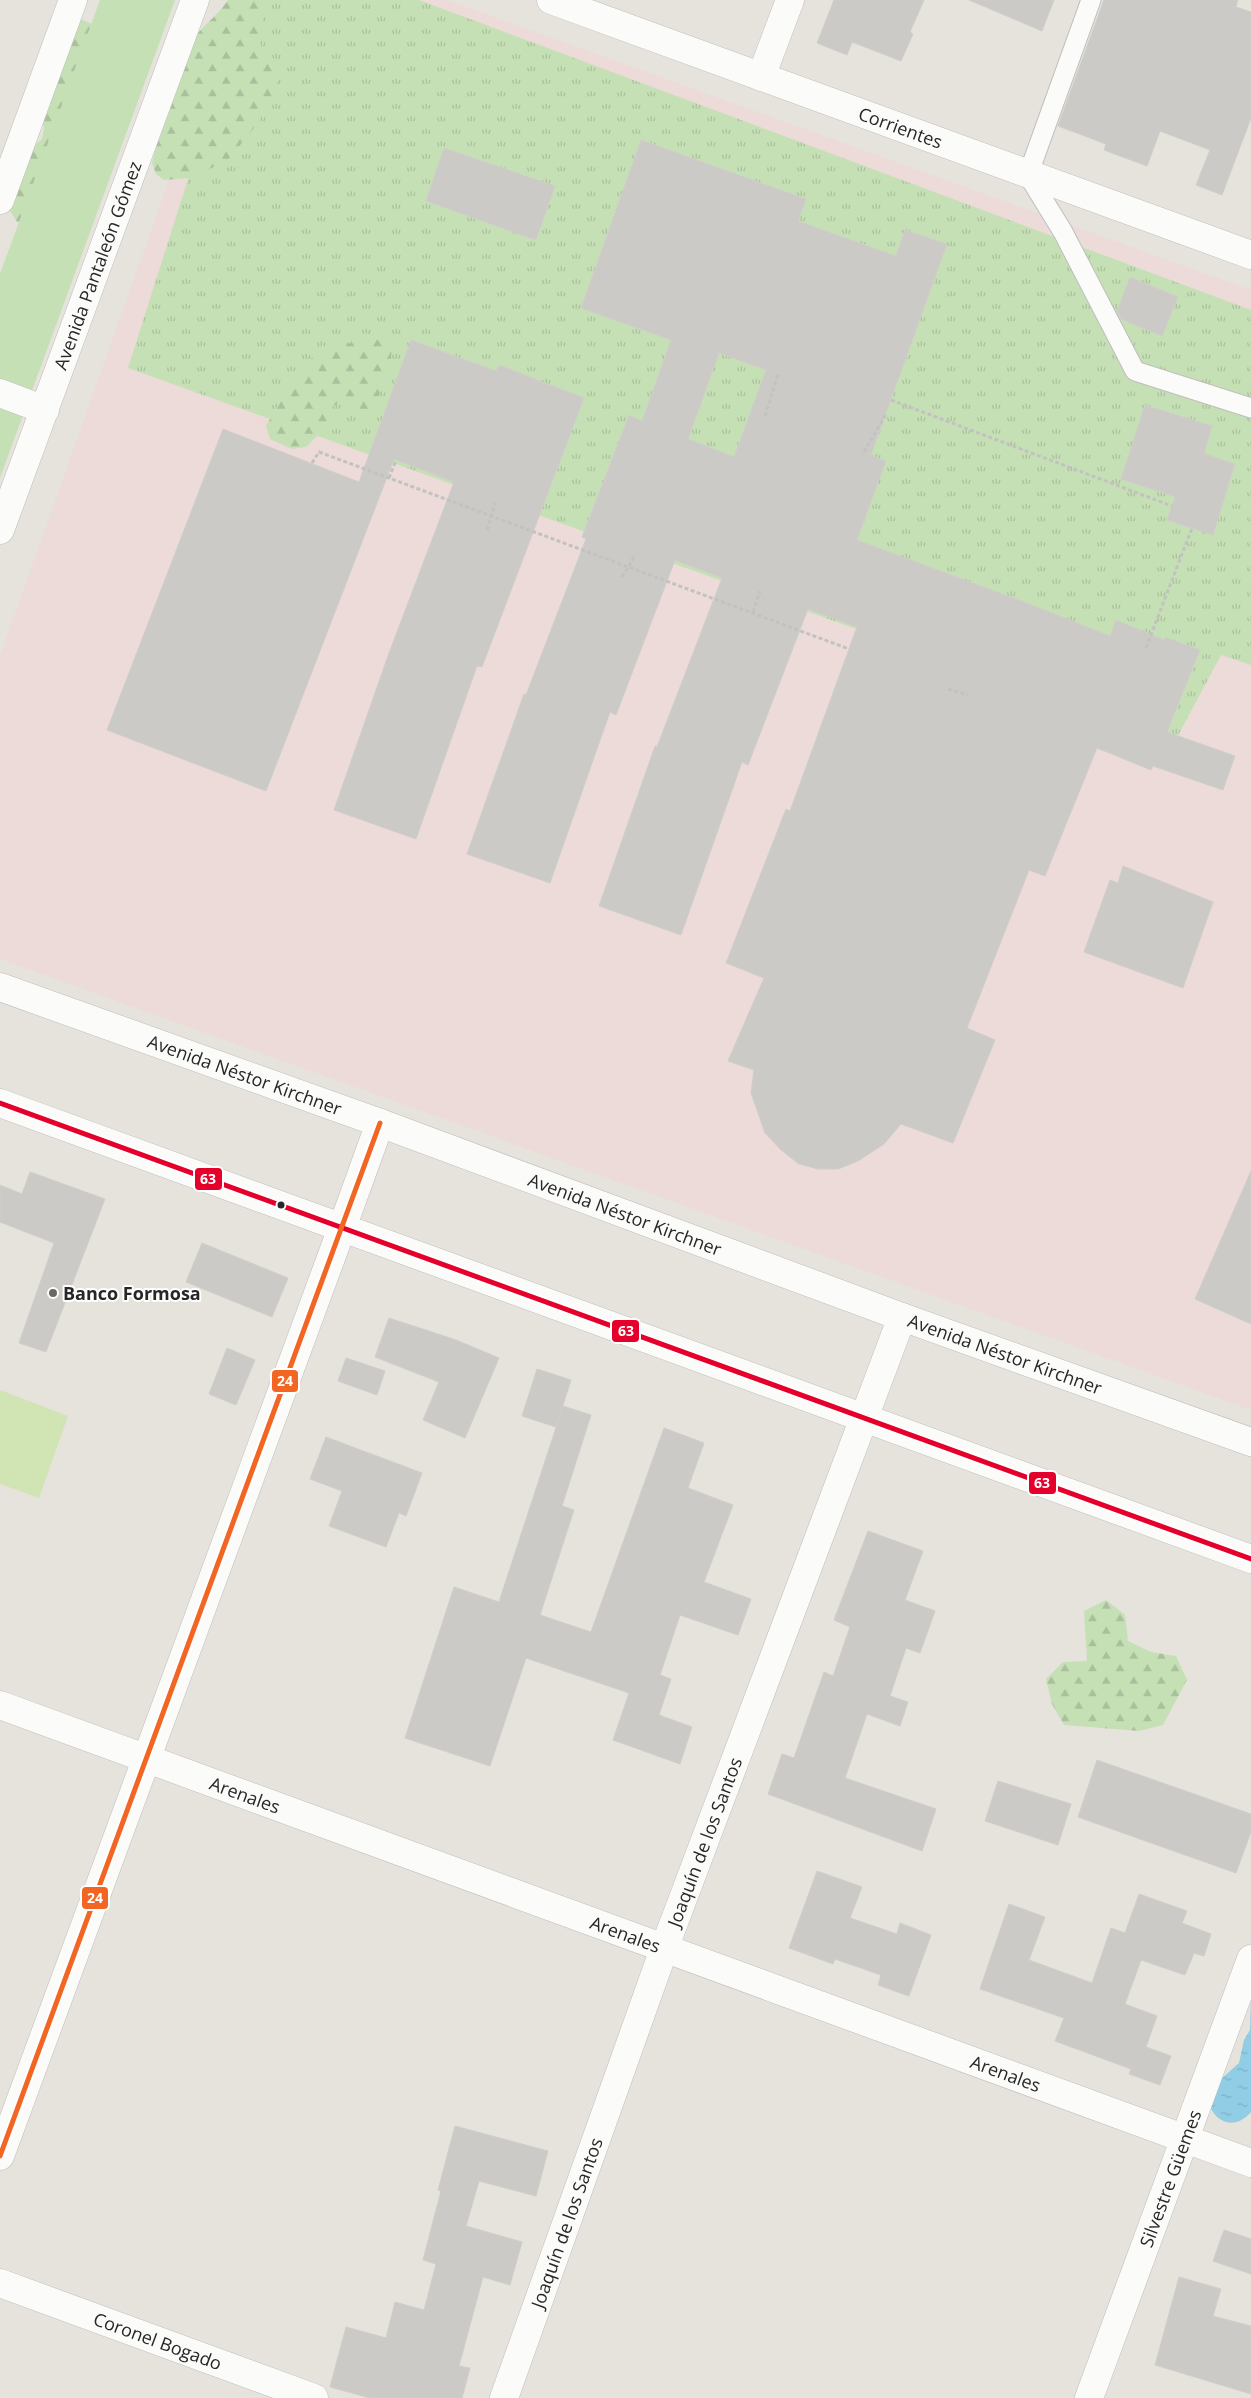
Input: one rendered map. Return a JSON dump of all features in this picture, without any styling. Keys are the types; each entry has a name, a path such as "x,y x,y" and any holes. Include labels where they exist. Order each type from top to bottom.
{"street":[{"path":"0,200 73,0"},
{"name":"Avenida Pantaleón Gómez","path":"0,530 196,0"},
{"name":"Corrientes","path":"551,0 1251,255"},
{"path":"761,77 790,0"},
{"path":"0,393 45,410"},
{"name":"Avenida Néstor Kirchner","path":"4,993 380,1123 902,1317 1251,1442"},
{"path":"0,1103 1251,1559"},
{"path":"0,2156 380,1123"},
{"name":"Joaquín de los Santos","path":"504,2398 664,1949 902,1317"},
{"name":"Arenales","path":"0,1705 1251,2163"},
{"name":"Silvestre Güemes","path":"1089,2398 1251,1959"},
{"name":"Coronel Bogado","path":"0,2283 314,2398"}],"lane":[{"path":"1091,0 1028,175 1063,232 1135,371 1251,408"}],"path":[{"path":"765,416 778,374"},
{"path":"891,400 1172,506"},
{"path":"864,452 886,414"},
{"path":"312,463 319,452 850,649"},
{"path":"389,478 396,460"},
{"path":"487,530 495,503"},
{"path":"1146,648 1192,528"},
{"path":"622,577 634,557"},
{"path":"752,612 760,592"},
{"path":"948,689 968,696"}],"shaded area":[{"path":"233,0 447,0 1251,290 1251,1410 0,959 0,656"}],"green space":[{"path":"100,0 175,0 0,478 0,274"},
{"path":"228,0 274,0 266,11 259,34 261,47 275,60 278,83 258,123 228,160 191,178 164,180 156,174 152,163 167,102 177,72 194,38"},
{"path":"245,0 419,0 1251,310 1251,665 1221,655 1174,743 128,368"},
{"path":"81,19 92,24 28,226 17,222 0,194 13,164 42,139 44,128 38,103 63,31"},
{"path":"372,339 391,343 391,360 387,377 372,409 361,410 343,400 332,407 323,430 306,447 292,449 270,439 266,426 291,383 309,360 331,348"},
{"path":"0,1390 68,1416 39,1498 0,1484"},
{"path":"1106,1600 1125,1615 1128,1641 1151,1652 1176,1656 1187,1680 1163,1725 1139,1731 1064,1725 1052,1704 1046,1679 1063,1662 1087,1661 1084,1611"}],"water":[{"path":"1251,1999 1251,2112 1245,2118 1238,2121 1226,2122 1215,2115 1208,2101 1220,2080 1239,2063 1244,2040 1250,2030"}],"building":[{"path":"834,0 924,0 910,32 913,34 901,61 852,42 847,55 817,43"},
{"path":"969,0 1054,0 1042,31"},
{"path":"1104,0 1238,0 1236,7 1251,12 1251,118 1222,195 1196,185 1210,150 1160,131 1147,166 1104,150 1106,144 1058,126"},
{"path":"641,140 806,199 798,221 896,256 905,230 947,244 871,455 886,461 857,540 1110,636 1116,620 1164,640 1165,637 1200,650 1167,732 1235,756 1223,790 1153,766 1151,770 1097,748 1045,876 1029,870 967,1028 995,1040 953,1143 901,1124 884,1144 858,1161 838,1169 818,1169 799,1164 781,1150 765,1133 751,1093 754,1070 728,1061 764,978 726,963 786,809 790,811 857,627 808,609 748,765 742,762 681,935 599,906 655,746 657,747 722,578 675,560 616,715 610,712 550,883 467,854 524,694 526,695 586,539 582,537 629,415 642,421 671,340 581,308","holes":["719,353 766,370 734,457 688,439"]},
{"path":"444,148 555,186 536,240 426,201"},
{"path":"1130,277 1178,297 1162,336 1121,319 1117,311"},
{"path":"411,340 496,371 499,365 584,398 482,667 477,666 416,839 334,810 389,653 454,482 394,459 266,791 107,730 223,429 359,482"},
{"path":"1145,405 1212,426 1204,454 1235,464 1213,535 1167,520 1175,497 1121,479"},
{"path":"1123,866 1213,902 1183,988 1084,952 1110,880 1118,883"},
{"path":"1251,1171 1251,1324 1195,1299"},
{"name":"Banco Formosa","path":"30,1172 105,1199 46,1352 19,1343 54,1243 0,1222 0,1185 22,1194"},
{"path":"202,1243 288,1278 272,1317 186,1282"},
{"path":"389,1318 456,1340 499,1358 465,1438 423,1420 439,1382 375,1357"},
{"path":"227,1348 255,1360 236,1405 209,1394"},
{"path":"346,1358 385,1371 377,1395 338,1381"},
{"path":"537,1369 571,1380 556,1427 522,1416"},
{"path":"563,1406 591,1415 562,1506 574,1510 540,1615 591,1632 664,1428 704,1443 688,1488 733,1505 704,1582 751,1599 738,1635 680,1615 660,1675 671,1679 659,1715 692,1727 680,1764 613,1740 629,1693 526,1658 490,1766 405,1738 454,1587 499,1602"},
{"path":"326,1437 422,1473 406,1516 399,1513 386,1547 329,1526 342,1491 310,1479"},
{"path":"868,1531 923,1551 905,1600 935,1611 920,1653 906,1648 890,1696 908,1702 900,1726 867,1714 845,1778 936,1809 922,1851 768,1794 782,1754 794,1758 824,1672 833,1676 850,1627 834,1620"},
{"path":"1097,1760 1251,1814 1251,1832 1236,1873 1078,1817"},
{"path":"998,1781 1071,1804 1058,1845 985,1821"},
{"path":"817,1871 862,1887 850,1918 897,1934 900,1923 931,1935 909,1996 878,1985 881,1975 835,1959 833,1964 789,1948"},
{"path":"1139,1894 1187,1911 1182,1923 1211,1934 1204,1956 1194,1953 1185,1975 1141,1960 1125,2004 1157,2016 1146,2047 1171,2056 1160,2085 1129,2074 1131,2069 1055,2041 1064,2018 980,1989 1009,1904 1045,1917 1029,1960 1092,1983 1111,1928 1125,1933"},
{"path":"455,2126 548,2151 536,2196 479,2181 466,2226 522,2242 510,2285 483,2277 459,2366 470,2368 462,2398 370,2398 330,2387 346,2327 386,2338 395,2302 424,2310 436,2264 423,2260 441,2191 438,2190"},
{"path":"1224,2230 1251,2239 1251,2274 1213,2261"},
{"path":"1179,2277 1221,2289 1213,2316 1251,2326 1251,2394 1155,2365"}],"transit line":[{"name":"63","path":"0,1103 1251,1559"},
{"name":"24","path":"0,2156 380,1123"}],"place":[{"name":"Banco Formosa","path":"53,1293"}]}
